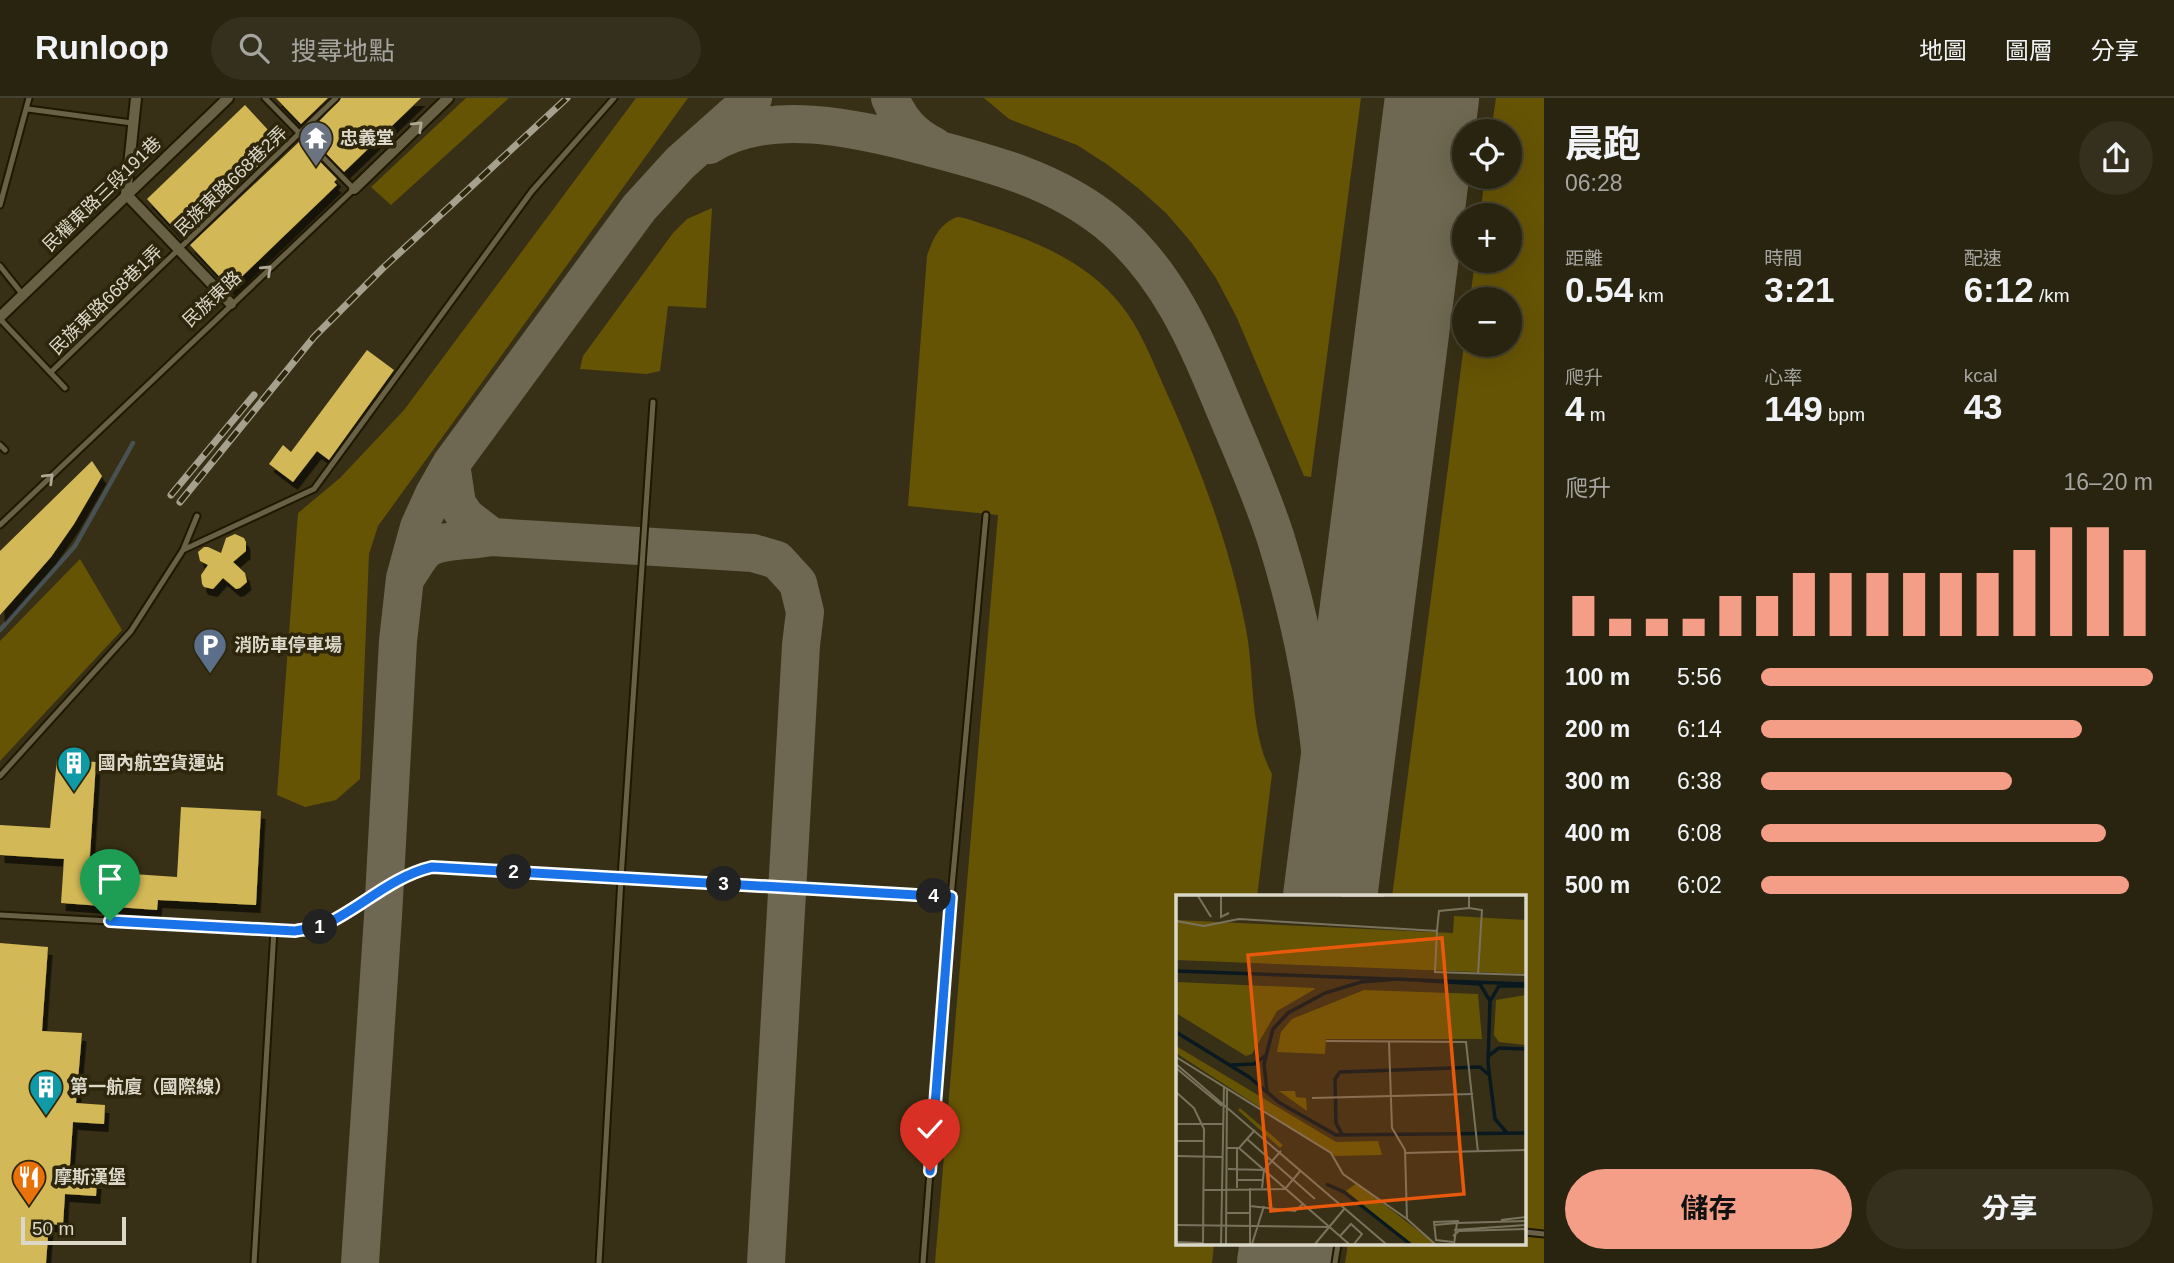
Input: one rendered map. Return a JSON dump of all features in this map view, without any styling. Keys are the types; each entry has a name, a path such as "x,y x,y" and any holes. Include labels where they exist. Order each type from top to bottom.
{"street":[{"path":"136,98 126,194 231,304"},
{"name":"民權東路三段191巷","path":"0,318 228,98"},
{"name":"民族東路","path":"354,189 448,98"}],"lane":[{"path":"0,205 29,98"},
{"path":"265,98 354,189"},
{"name":"民族東路668巷2弄","path":"180,249 336,98"},
{"path":"183,550 314,489 532,191 614,98"},
{"path":"28,109 134,123"},
{"name":"民族東路","path":"0,525 354,189"},
{"name":"民族東路668巷1弄","path":"51,372 180,249"},
{"path":"0,266 23,295"},
{"path":"0,318 65,388"},
{"path":"599,1263 621,878 653,402"},
{"path":"923,1263 951,897 986,515"},
{"path":"0,776 131,631 183,550 197,516"},
{"path":"0,915 295,931 320,927 418,870 432,867 951,897"},
{"path":"254,1263 274,930"},
{"path":"1526,1232 1544,1234"}],"shaded area":[{"path":"466,98 509,98 391,205 371,187"},
{"path":"636,98 688,98 378,526 369,554 360,779 336,800 305,807 277,795 298,513 340,478 404,410"},
{"path":"984,98 1361,98 1311,477 1304,476 1237,318 1216,278 1191,242 1166,213 1108,165 1077,145 1009,119"},
{"path":"1496,98 1544,98 1544,1263 1345,1263 1348,1246 1526,1246 1526,895 1392,895 1462,357 1522,357 1522,287 1472,287 1473,273 1522,273 1522,203 1482,203 1483,189 1522,189 1522,119 1493,119"},
{"path":"712,208 706,308 668,306 660,371 647,374 580,369 583,356 673,233 687,219"},
{"path":"957,217 1010,233 1063,257 1094,278 1121,305 1146,346 1190,447 1232,567 1249,647 1256,722 1272,774 1257,895 1176,895 1176,1246 1214,1246 1212,1263 935,1263 998,515 908,506 927,256 934,238"},
{"path":"80,559 122,630 0,761 0,641"}],"building":[{"path":"276,98 328,98 301,124"},
{"path":"341,98 421,98 344,172 307,134"},
{"path":"245,105 281,144 183,238 147,199"},
{"path":"300,141 337,179 334,182 337,185 230,288 190,245"},
{"path":"367,350 394,370 329,460 317,451 293,482 269,464 283,445 291,452"},
{"path":"92,461 102,476 74,524 51,557 0,615 0,551"},
{"path":"235,534 244,538 246,551 233,562 245,573 247,582 236,589 223,578 213,589 204,587 201,575 208,565 200,561 198,552 208,547 221,553 226,538"},
{"path":"57,759 96,762 89,871 177,877 181,807 261,811 256,905 158,900 157,910 61,903 64,859 0,855 0,825 50,828"},
{"path":"0,943 48,947 42,1031 82,1033 76,1103 105,1105 104,1124 73,1122 69,1179 97,1181 96,1196 65,1194 63,1225 49,1224 46,1263 0,1263"}],"waterway":[{"path":"0,630 75,546 133,443"}],"taxiway":[{"path":"360,1263 398,641 405,578 419,527 451,464 639,208 680,163 753,98"},
{"path":"890,98 908,126 934,146"},
{"path":"709,145 758,127 785,124 866,132 942,151 1016,173 1063,193 1107,222 1147,263 1178,308 1203,358 1271,523 1285,570 1308,667 1322,766 1325,811 1323,895"},
{"path":"451,464 457,504 466,517 492,537"},
{"path":"407,576 421,555 433,546 492,537 753,553 777,560 798,583 805,612 766,1263"},
{"path":"1277,1263 1280,1246"}],"runway":[{"path":"1330,895 1432,98"},
{"path":"1284,1263 1287,1246"}],"railway":[{"path":"180,502 314,337 383,268 567,98"},
{"path":"171,495 254,395"}],"place":[{"name":"忠義堂","path":"316,168"},
{"name":"消防車停車場","path":"210,675"},
{"name":"國內航空貨運站","path":"74,793"},
{"name":"第一航廈（國際線）","path":"46,1117"},
{"name":"摩斯漢堡","path":"29,1207"}],"route":[{"path":"110,921 295,931 320,927 418,870 432,867 951,897 930,1171"}]}
